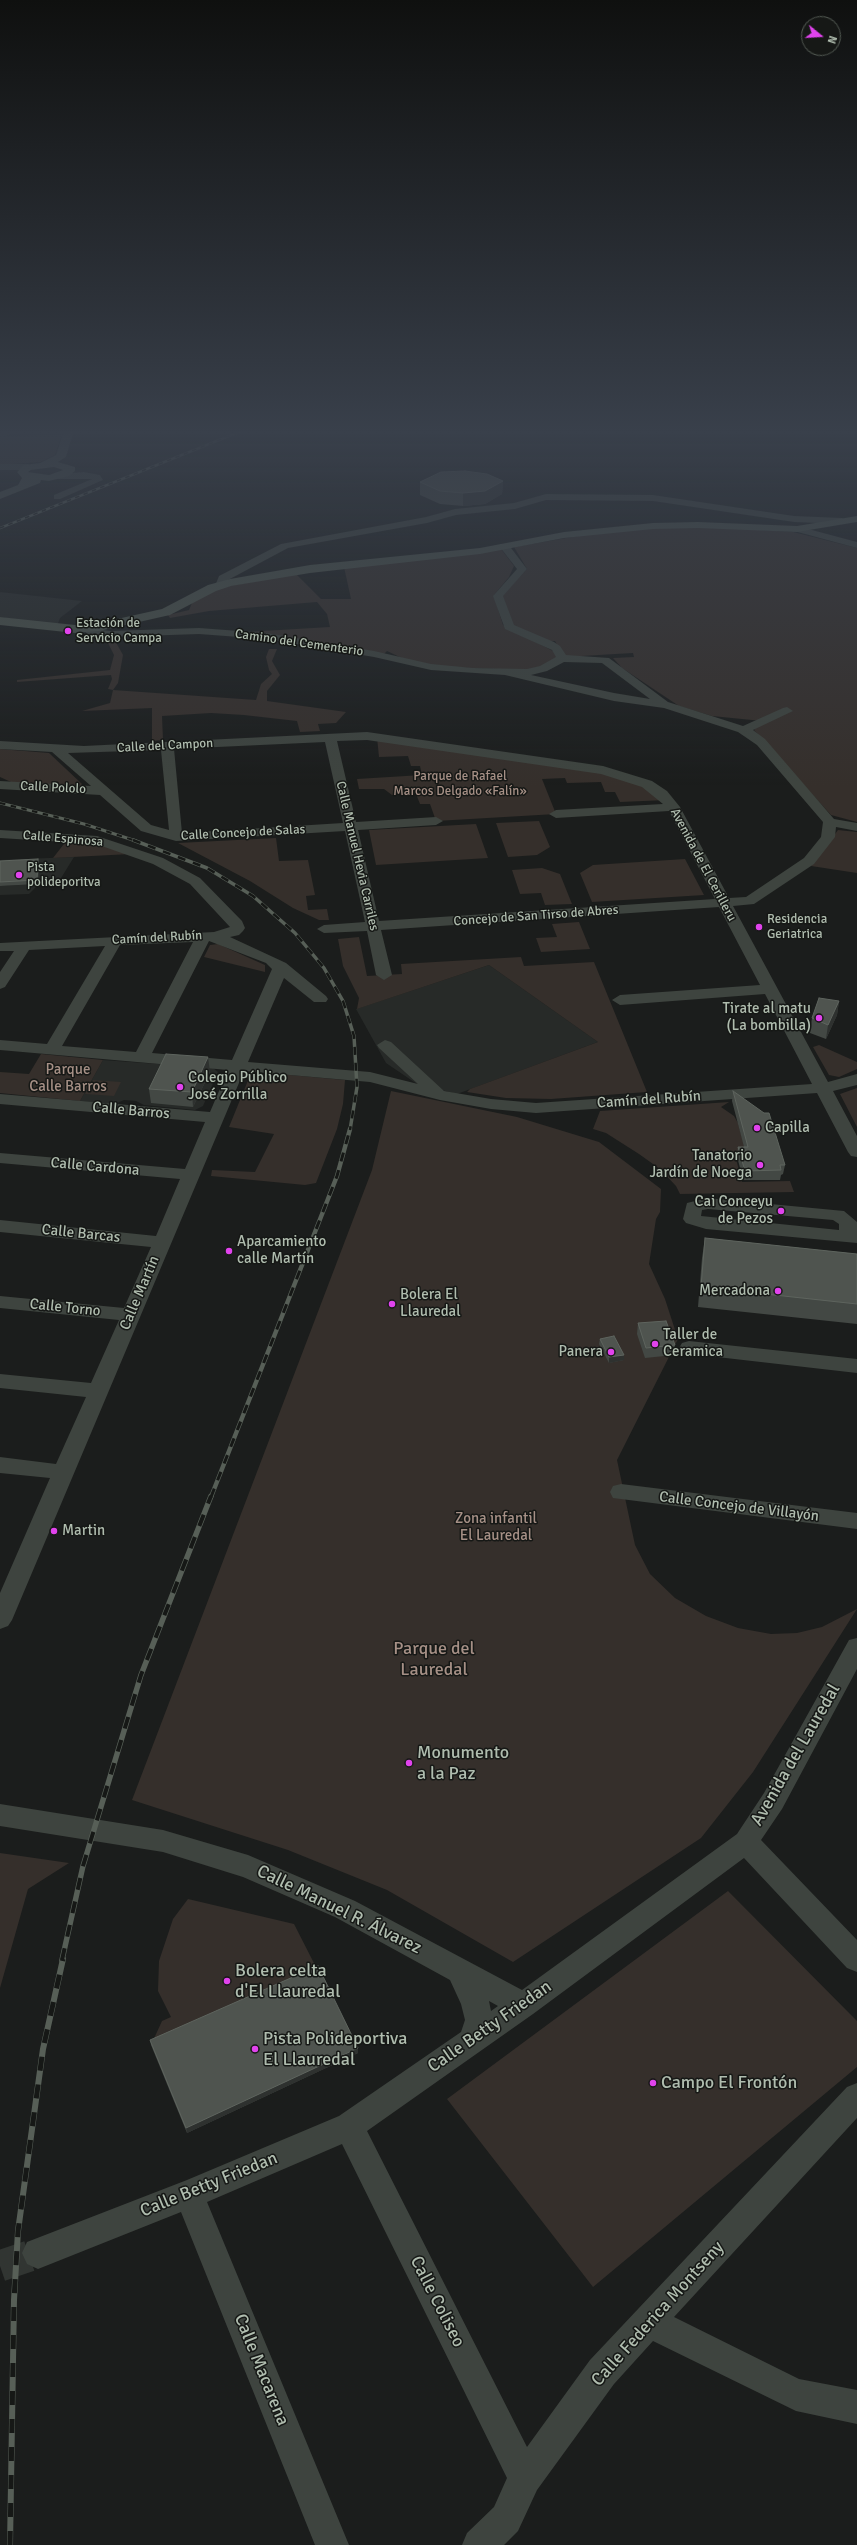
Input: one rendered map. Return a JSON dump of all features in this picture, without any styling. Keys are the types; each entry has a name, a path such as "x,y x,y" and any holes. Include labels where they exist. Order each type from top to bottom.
{"street":[{"path":"220,586 223,578 280,549"},
{"path":"2,621 58,628 88,629 166,612 220,586 310,569 444,556 487,549"},
{"path":"507,549 519,562 522,569 498,596 509,627 550,644 556,648 562,658"},
{"name":"Camino del Cementerio","path":"88,629 91,632 111,634 192,631 237,633 374,654 431,666 509,673 614,697 666,705 743,730 761,742 830,822"},
{"name":"Camino del Cementerio","path":"509,673 543,669 562,658 605,660 666,705"},
{"path":"743,730 787,711"},
{"name":"Calle del Campon","path":"0,745 84,750 330,737"},
{"name":"Avenida de El Cerilleru","path":"330,737 383,737 604,770 647,784 662,794 674,807 823,1088"},
{"name":"Calle Manuel Hevia Carriles","path":"330,737 384,976"},
{"path":"167,746 176,837"},
{"name":"Calle Concejo de Salas","path":"56,749 106,791 146,828 176,837 436,821"},
{"path":"71,763 77,754 84,750"},
{"name":"Calle Pololo","path":"0,785 106,791"},
{"path":"556,814 674,807"},
{"path":"146,828 166,826 174,822"},
{"path":"830,822 857,827"},
{"name":"Concejo de San Tirso de Abres","path":"324,929 725,904 749,901 782,881 809,862 828,838 830,822"},
{"name":"Calle Espinosa","path":"4,834 97,840 139,853 179,871 195,881 237,924 238,928 234,932 209,936"},
{"path":"142,1057 209,936"},
{"name":"Camín del Rubín","path":"0,947 209,936 271,960 281,966 320,999"},
{"path":"52,1049 116,940"},
{"path":"0,984 25,945"},
{"name":"Calle Martín","path":"0,1620 214,1118 281,966"},
{"path":"620,1000 770,990"},
{"name":"Camín del Rubín","path":"0,1044 370,1077 440,1095 491,1104 536,1108 823,1088 847,1084 857,1079"},
{"path":"385,1045 440,1095"},
{"path":"823,1088 857,1152"},
{"name":"Calle Barros","path":"0,1099 214,1118"},
{"name":"Calle Cardona","path":"0,1158 190,1175"},
{"path":"707,1203 838,1215 848,1222 853,1237 706,1223 692,1219 693,1207 707,1203"},
{"name":"Calle Barcas","path":"0,1226 162,1242"},
{"name":"Calle Torno","path":"0,1302 130,1315"},
{"path":"689,1348 857,1366"},
{"path":"0,1381 98,1391"},
{"path":"0,1465 64,1472"},
{"name":"Calle Concejo de Villayón","path":"621,1492 857,1521"},
{"name":"Avenida del Lauredal","path":"746,1842 773,1802 857,1647"},
{"name":"Calle Manuel R. Álvarez","path":"1,1815 163,1841 248,1867 345,1909 523,2005"},
{"path":"746,1842 857,1959"},
{"name":"Calle Betty Friedan","path":"38,2253 189,2194 349,2126 523,2005 746,1842"},
{"path":"459,1970 475,2002 479,2020 472,2040"},
{"name":"Calle Federica Montseny","path":"479,2545 506,2518 525,2478 602,2372 857,2097"},
{"name":"Calle Coliseo","path":"349,2126 525,2478"},
{"name":"Calle Macarena","path":"189,2194 332,2545"},
{"path":"649,2322 796,2395 857,2407"}],"shaded area":[{"path":"0,592 82,601 60,618 57,626 0,617"},
{"path":"74,857 58,883 38,885 29,894 0,895 0,886 37,884 0,866 0,860"},
{"path":"489,965 598,1042 457,1094 417,1084 386,1063 356,1009"},
{"path":"103,1060 213,1068 218,1072 203,1106 195,1110 144,1105 136,1101 124,1100 115,1104 80,1101"}],"green space":[{"path":"501,549 514,566 509,577 494,595 503,625 557,653 557,658 540,667 525,670 442,667 406,660 387,651 384,654 245,632 330,627 327,614 317,602 209,611 170,618 168,615 189,610 192,603 218,588 296,574 321,599 351,599 344,567"},
{"path":"515,549 857,549 857,822 831,815 754,730 762,721 712,716 679,706 622,668 613,658 634,657 633,653 564,657 555,641 543,642 512,626 502,596 527,569"},
{"path":"105,637 113,637 123,655 118,683 113,690 108,689 112,679 111,675 17,682 17,680 110,670 114,655"},
{"path":"269,649 277,649 272,661 280,675 267,691 267,701 346,712 336,723 318,724 320,731 300,732 297,721 211,713 162,716 163,740 152,741 152,708 82,711 110,703 113,690 256,700 261,684 272,674 269,670 266,657"},
{"name":"Parque de Rafael Marcos Delgado «Falín»","path":"377,737 625,775 667,800 620,802 615,792 605,792 601,782 567,783 565,778 542,779 556,814 436,821 430,804 420,804 416,794 392,795 384,789 359,789 357,779 422,775 420,766 411,766 408,756 379,757"},
{"path":"0,749 49,753 82,784 80,787 11,782 0,777"},
{"path":"539,821 550,847 537,855 508,857 496,823"},
{"path":"476,824 488,858 376,865 369,830"},
{"path":"838,830 857,832 857,873 811,866"},
{"path":"276,838 279,861 308,860 315,895 306,896 308,910 327,909 329,920 319,920 293,908 250,881 178,843"},
{"path":"67,840 108,846 131,854 53,858"},
{"path":"685,859 704,895 592,902 580,873 593,865"},
{"path":"542,868 560,874 572,904 545,905 541,893 520,894 512,870"},
{"path":"579,922 590,949 541,952 536,938 557,937 552,924"},
{"path":"359,937 367,976 402,974 401,964 521,957 524,966 594,962 647,1092 551,1099 506,1098 467,1092 470,1089 598,1042 489,965 357,1009 359,998 343,966 338,939"},
{"path":"218,944 265,965 265,972 204,957 210,945"},
{"path":"819,1045 857,1062 857,1069 839,1077 829,1075 813,1047"},
{"name":"Parque Calle Barros","path":"41,1054 103,1060 80,1101 0,1093 0,1072 29,1074"},
{"path":"268,1073 345,1080 343,1104 337,1129 316,1183 305,1185 211,1176 212,1170 255,1172 274,1134 229,1127 249,1078 262,1079"},
{"path":"93,1080 121,1082 114,1096 85,1094"},
{"path":"857,1088 857,1127 840,1094"},
{"name":"Parque del Lauredal","path":"391,1091 517,1117 599,1142 661,1189 660,1212 656,1219 649,1264 665,1299 678,1339 617,1460 635,1545 650,1574 675,1598 706,1616 738,1628 771,1634 797,1633 822,1627 857,1609 753,1772 701,1838 513,1962 387,1890 288,1850 132,1800 372,1170"},
{"path":"729,1102 721,1107 734,1116 738,1123 747,1156 737,1156 736,1159 742,1182 790,1181 794,1192 680,1194 676,1186 660,1169 606,1133 593,1129 600,1111"},
{"path":"0,1853 69,1863 28,1889 0,1988"},
{"name":"Campo El Frontón","path":"728,1891 857,2021 857,2067 593,2287 447,2099"},
{"name":"Bolera celta d'El Llauredal","path":"188,1899 294,1924 318,1971 151,2045 162,2021 171,2017 158,1991 159,1961 173,1919"}],"building":[{"name":"Pista polideporitva","path":"38,859 37,880 0,882 0,861"},
{"path":"819,998 839,1001 828,1025 812,1018"},
{"path":"166,1054 208,1057 192,1092 149,1089"},
{"path":"733,1091 764,1113 769,1113 785,1165 780,1165 781,1170 745,1171 738,1147 748,1147"},
{"path":"705,1238 857,1254 857,1304 701,1287"},
{"path":"666,1321 675,1345 646,1348 638,1323"},
{"path":"614,1336 624,1355 609,1357 600,1339"},
{"name":"Pista Polideportiva El Llauredal","path":"318,1966 358,2048 186,2128 150,2040"}],"tunnel":[{"path":"0,2266 38,2253"}],"railway":[{"path":"0,803 84,824 133,840"},
{"path":"133,840 207,868 253,896 295,933 324,968 343,1001 354,1036 357,1087 350,1130"},
{"path":"211,1497 337,1176 350,1129"},
{"path":"62,1960 83,1866 141,1675 211,1496"},
{"path":"10,2545 14,2300 18,2231 43,2049 63,1959"}],"place":[{"name":"Estación de Servicio Campa","path":"68,631"},
{"name":"Pista polideporitva","path":"19,875"},
{"name":"Residencia Geriatrica","path":"759,927"},
{"name":"Tirate al matu (La bombilla)","path":"819,1018"},
{"name":"Colegio Público José Zorrilla","path":"180,1087"},
{"name":"Capilla","path":"757,1128"},
{"name":"Tanatorio Jardín de Noega","path":"760,1165"},
{"name":"Cai Conceyu de Pezos","path":"781,1211"},
{"name":"Aparcamiento calle Martín","path":"229,1251"},
{"name":"Mercadona","path":"778,1291"},
{"name":"Bolera El Llauredal","path":"392,1304"},
{"name":"Taller de Ceramica","path":"655,1344"},
{"name":"Panera","path":"611,1352"},
{"name":"Martin","path":"54,1531"},
{"name":"Monumento a la Paz","path":"409,1763"},
{"name":"Bolera celta d'El Llauredal","path":"227,1981"},
{"name":"Pista Polideportiva El Llauredal","path":"255,2049"},
{"name":"Campo El Frontón","path":"653,2083"}],"park label":[{"name":"Zona infantil El Lauredal","path":"496,1528"}]}
